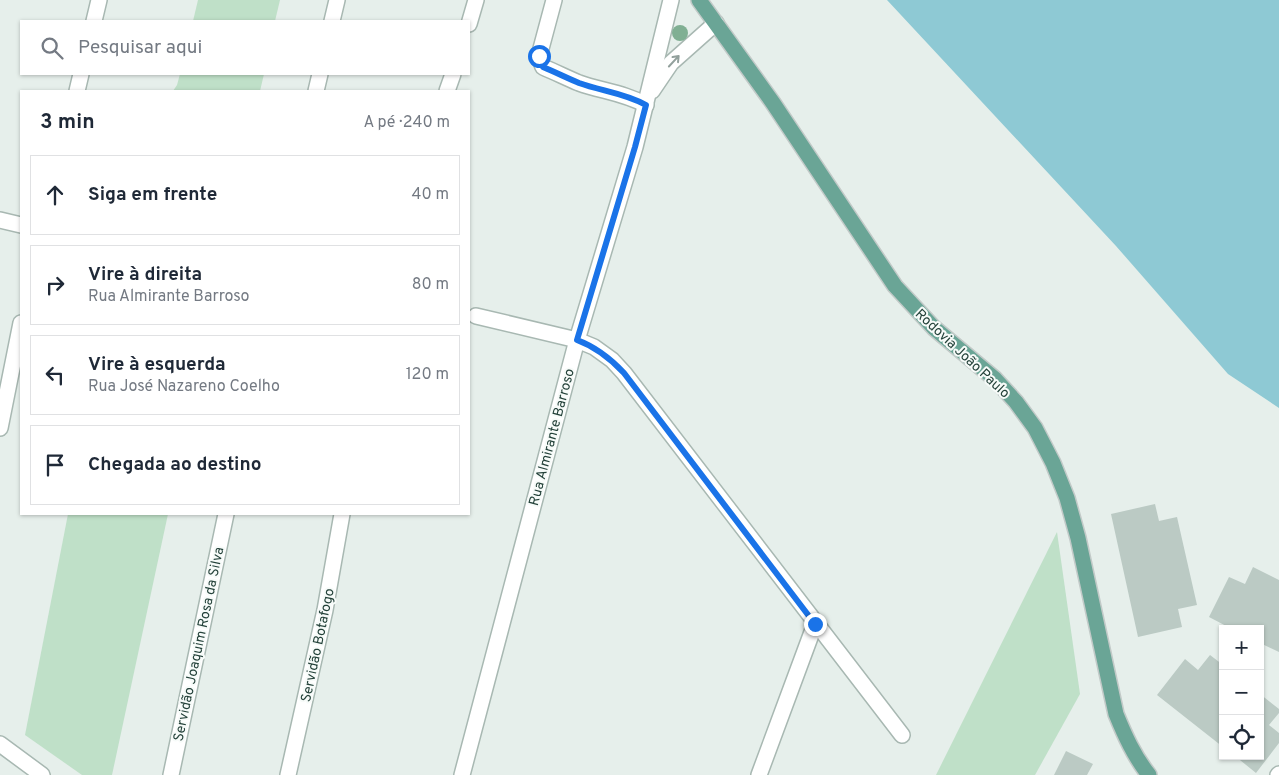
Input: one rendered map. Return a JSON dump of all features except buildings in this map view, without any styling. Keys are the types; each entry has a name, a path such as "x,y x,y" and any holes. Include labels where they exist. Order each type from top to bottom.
{"main road":[{"name":"Rodovia João Paulo","path":"699,0 773,103 895,286 934,328 994,379 1016,402 1034,428 1053,463 1067,498 1078,538 1116,714 1124,735 1149,775"}],"street":[{"path":"94,20 99,0"},
{"path":"332,20 336,0"},
{"path":"470,21 476,0"},
{"path":"554,0 539,56 543,67 580,83 646,103"},
{"name":"Rua Almirante Barroso","path":"462,775 577,340 635,147 671,0"},
{"name":"Rua Almirante Barroso","path":"646,103 671,63 716,23"},
{"path":"77,90 82,75"},
{"path":"316,90 320,75"},
{"path":"447,90 453,75"},
{"path":"0,220 20,225"},
{"path":"476,316 577,340 594,347 612,360 624,373 902,735"},
{"path":"0,428 20,328"},
{"name":"Servidão Joaquim Rosa da Silva","path":"171,775 226,515"},
{"name":"Servidão Botafogo","path":"288,775 325,610 342,515"},
{"path":"759,775 815,624"},
{"path":"2,752 42,775"}],"green space":[{"path":"198,0 280,0 275,20 193,20"},
{"path":"180,75 264,75 260,90 174,90"},
{"path":"68,515 168,515 112,775 82,775 25,735"},
{"path":"1057,532 1080,694 1035,775 936,775"}],"water":[{"path":"887,0 1279,0 1279,408 1228,374 1116,246"}],"route":[{"path":"539,56 543,67 553,72 580,83 638,100 646,105 577,340 594,347 612,360 624,373 815,624"}]}
